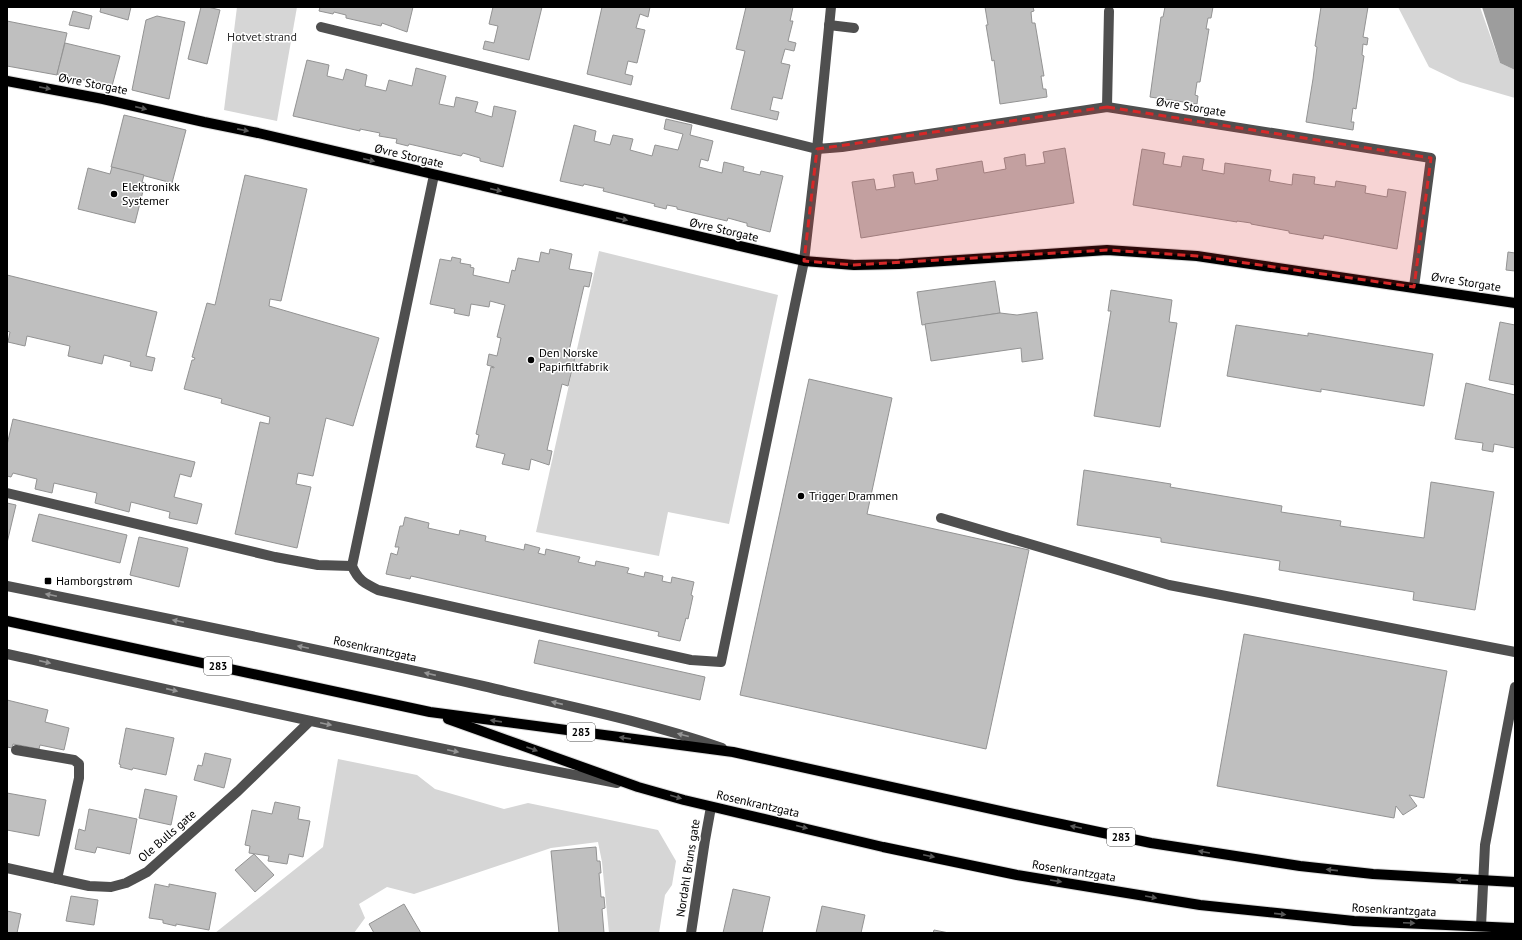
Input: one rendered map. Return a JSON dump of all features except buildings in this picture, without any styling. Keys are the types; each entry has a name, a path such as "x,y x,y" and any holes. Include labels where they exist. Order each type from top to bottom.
{"main road":[{"name":"Øvre Storgate","path":"7,81 104,99 258,133 804,261 854,265 899,264 1107,250 1197,256 1515,303"},
{"name":"Rosenkrantzgata","path":"7,621 430,712 733,752 1150,843 1300,866 1373,874 1515,882"},
{"name":"Rosenkrantzgata","path":"430,712 638,786 711,807 883,847 1017,875 1200,906 1354,921 1515,928"}],"street":[{"path":"434,175 352,566 356,576 365,584 378,590 691,660 721,662 804,261 831,7"},
{"path":"1108,107 1109,11"},
{"path":"830,25 854,28"},
{"name":"Øvre Storgate","path":"321,27 817,149 842,148 1108,107 1431,158 1414,287"},
{"path":"7,493 275,557 318,565 352,566"},
{"path":"941,518 1169,585 1515,652"},
{"name":"Rosenkrantzgata","path":"7,586 382,663 614,717 690,737 733,752"},
{"name":"Rosenkrantzgata","path":"7,654 495,760 638,786"},
{"path":"1481,926 1485,845 1515,687"},
{"name":"Ole Bulls gate","path":"7,868 89,886 111,887 147,872 238,791 310,721"},
{"path":"16,750 74,760 79,764 79,778 58,879"},
{"name":"Nordahl Bruns gate","path":"691,933 711,807"}],"highlighted area":[{"path":"1107,107 1431,158 1414,287 1197,256 1107,250 854,265 804,261 817,149"}],"green space":[{"name":"Hotvet strand","path":"237,7 297,7 277,121 224,110"},
{"path":"1398,7 1480,7 1500,63 1515,70 1515,98 1460,82 1429,67"},
{"path":"599,251 778,295 729,524 668,512 659,556 536,532"},
{"path":"338,759 417,775 435,789 504,809 528,803 658,830 676,861 672,885 665,895 659,933 609,933 602,862 598,842 551,848 414,894 387,887 359,904 365,918 354,933 215,933 323,847"}],"shaded area":[{"path":"1482,7 1515,7 1515,70 1500,63"}],"place":[{"name":"Elektronikk Systemer","path":"114,194"},
{"name":"Den Norske Papirfiltfabrik","path":"531,360"},
{"name":"Trigger Drammen","path":"801,496"},
{"name":"Hamborgstrøm","path":"48,581"}]}
